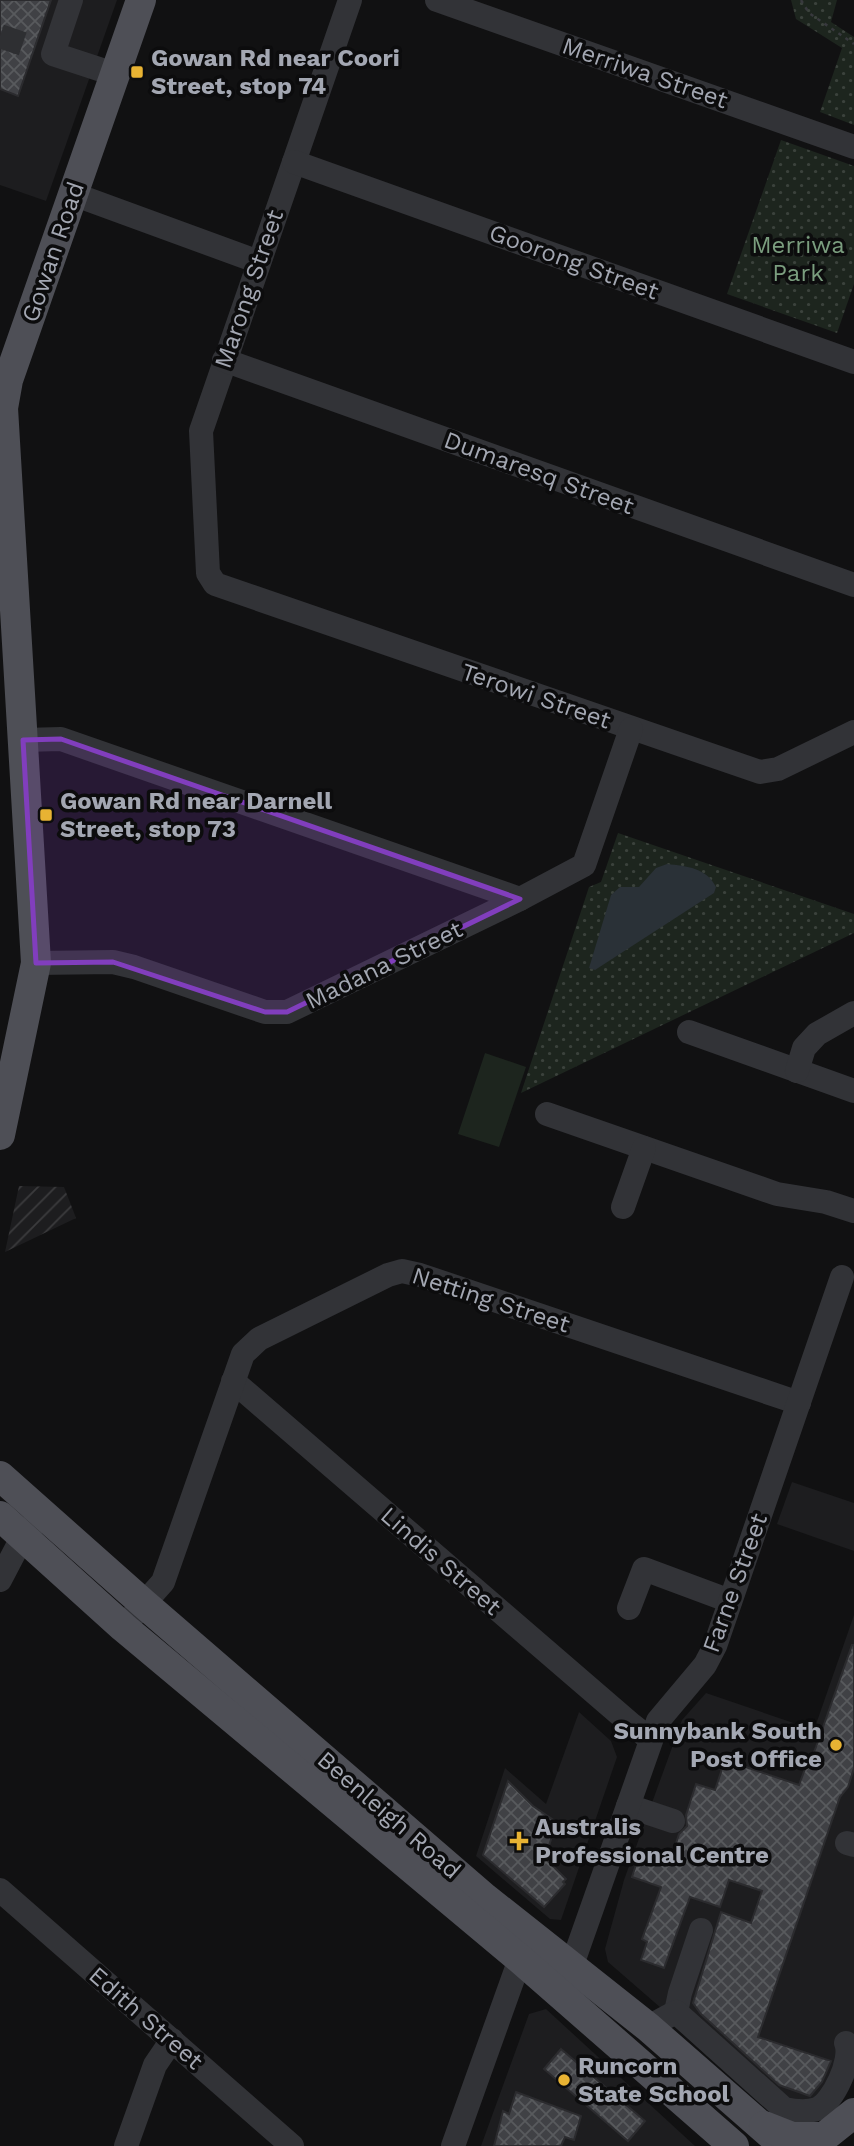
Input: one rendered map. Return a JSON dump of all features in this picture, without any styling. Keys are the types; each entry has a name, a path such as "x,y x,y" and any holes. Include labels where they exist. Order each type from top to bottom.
{"main road":[{"name":"Gowan Road","path":"0,1135 37,963 3,408 8,380 141,0"},
{"name":"Beenleigh Road","path":"0,1476 485,1898 648,2027 785,2146"},
{"name":"Beenleigh Road","path":"0,1516 123,1626 520,1959 734,2146"},
{"path":"760,2125 792,2137 824,2137 854,2115"},
{"path":"835,2146 854,2115"}],"street":[{"path":"71,0 44,51 114,74"},
{"name":"Marong Street","path":"215,584 208,573 201,431 350,0"},
{"name":"Merriwa Street","path":"437,0 854,147"},
{"name":"Goorong Street","path":"294,162 854,362"},
{"path":"73,194 258,262"},
{"name":"Dumaresq Street","path":"224,360 854,585"},
{"name":"Terowi Street","path":"215,584 760,772 778,769 854,732"},
{"name":"Madana Street","path":"37,963 113,962 265,1012 287,1012 520,900 584,864 631,729"},
{"path":"23,740 61,739 520,900"},
{"path":"797,1071 804,1048 817,1034 854,1013"},
{"path":"689,1032 854,1091"},
{"path":"547,1114 777,1195 826,1202 854,1211"},
{"path":"623,1207 643,1148"},
{"name":"Netting Street","path":"123,1626 163,1582 243,1354 259,1339 388,1275 402,1271 420,1275 799,1403"},
{"name":"Farne Street","path":"555,1991 572,1965 658,1721 705,1665 715,1646 842,1277"},
{"name":"Lindis Street","path":"233,1381 650,1739"},
{"path":"0,1580 23,1536 43,1514"},
{"path":"629,1608 644,1569 730,1601"},
{"path":"628,1807 673,1821"},
{"name":"Edith Street","path":"0,1889 292,2146"},
{"path":"648,2027 676,2012 701,1930"},
{"path":"453,2146 520,1959"},
{"path":"676,2012 784,2109 796,2112 819,2109 828,2102 848,2057 846,2042"},
{"path":"126,2146 155,2065 172,2040"}],"path":[{"path":"802,0 809,13 854,44"}],"highlighted area":[{"path":"61,739 520,899 287,1012 265,1012 113,962 36,963 23,740"}],"shaded area":[{"path":"0,0 117,0 46,201 0,185"},
{"path":"667,864 702,872 716,887 714,893 595,970 589,968 611,895 620,887 639,887 656,868"},
{"path":"19,1186 64,1187 76,1218 5,1252"},
{"path":"792,1482 854,1503 854,1551 777,1524"},
{"path":"854,1615 854,2079 841,2102 782,2113 608,1962 605,1949 624,1880 682,1720 706,1693 814,1730"},
{"path":"579,1712 611,1741 617,1757 561,1920 550,1919 476,1856 505,1768 546,1804"},
{"name":"Runcorn State School","path":"546,2009 695,2146 481,2146 529,2014"}],"green space":[{"path":"791,0 837,0 831,22 854,37 854,125 820,112 842,48 796,19"},
{"name":"Merriwa Park","path":"781,140 854,166 854,284 837,333 727,294"},
{"path":"618,833 854,914 854,933 521,1093 589,887 601,882"},
{"path":"485,1053 526,1067 499,1147 458,1134"}],"building":[{"path":"0,0 51,0 18,96 0,89"},
{"path":"852,1645 854,1768 848,1787 840,1797 758,2037 831,2061 822,2082 810,2096 779,2085 701,2014 693,2003 721,1912 751,1923 762,1891 729,1880 720,1907 690,1897 664,1968 641,1960 647,1942 642,1939 661,1887 632,1877 641,1849 671,1859 679,1834 687,1826 686,1815 696,1784 715,1790 725,1760 799,1785 816,1747"},
{"name":"Australis Professional Centre","path":"508,1781 533,1806 555,1821 545,1858 566,1879 563,1882 565,1884 544,1907 483,1855"},
{"path":"561,2049 645,2121 628,2141 544,2069"},
{"path":"516,2092 581,2116 574,2140 565,2137 561,2146 494,2146 503,2111 509,2114"}],"tunnel":[{"path":"0,36 35,48"}],"place":[{"name":"Gowan Rd near Coori Street, stop 74","path":"137,72"},
{"name":"Gowan Rd near Darnell Street, stop 73","path":"46,815"},
{"name":"Sunnybank South Post Office","path":"836,1745"},
{"name":"Australis Professional Centre","path":"519,1841"},
{"name":"Runcorn State School","path":"564,2080"}]}
